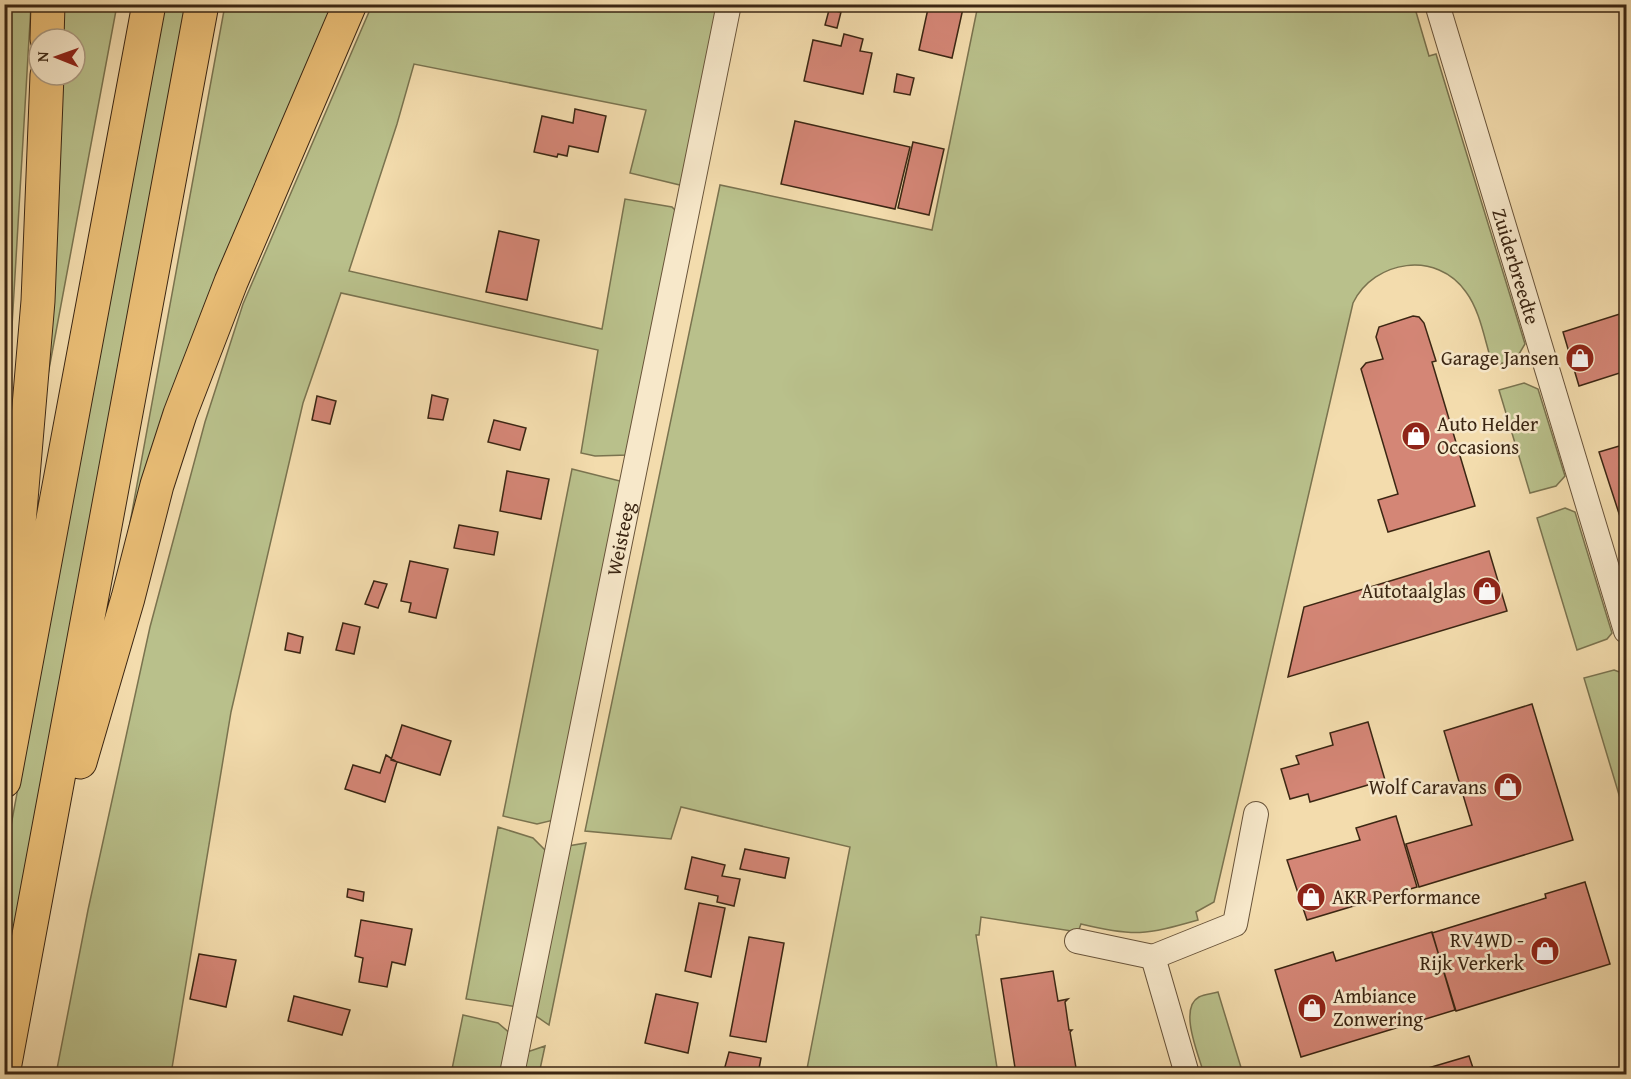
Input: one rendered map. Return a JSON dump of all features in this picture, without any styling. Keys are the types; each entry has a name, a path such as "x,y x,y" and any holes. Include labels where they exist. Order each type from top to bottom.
{"highway":[{"path":"47,27 48,4"},
{"path":"4,781 149,4"},
{"path":"4,1069 202,4"},
{"path":"29,934 128,598 157,485 180,414 231,282 350,4"},
{"path":"4,691 38,301 47,87"}],"street":[{"name":"Weisteeg","path":"512,1074 729,4"},
{"name":"Zuiderbreedte","path":"1437,4 1626,631"},
{"path":"1077,941 1153,957 1235,924 1256,814"},
{"path":"1153,957 1187,1074"}],"green space":[{"path":"4,5 31,5 30,27 27,27 27,73 10,360 5,408"},
{"path":"64,5 117,5 44,396 60,87 87,87 87,27 63,27"},
{"path":"163,5 187,5 4,993 5,858"},
{"path":"225,5 338,5 121,572"},
{"path":"372,5 722,5 684,186 630,173 646,110 414,64 349,271 602,329 625,199 672,207 677,212 628,455 595,456 581,453 598,350 341,293 303,403 231,712 171,1074 56,1074 88,910 150,627 205,422 243,304"},
{"path":"978,5 1414,5 1429,56 1436,54 1525,344 1516,359 1493,366 1479,318 1466,292 1454,279 1439,270 1423,266 1406,266 1375,277 1363,288 1353,303 1214,902 1196,912 1198,920 1140,933 1081,924 1078,932 981,917 979,935 976,935 998,1074 806,1074 850,847 681,807 671,839 585,831 720,185 932,230"},
{"path":"1524,383 1538,389 1565,476 1556,486 1530,493 1499,390"},
{"path":"572,469 624,482 554,820 537,824 503,816"},
{"path":"1565,508 1575,512 1612,633 1607,639 1577,650 1537,518"},
{"path":"1614,670 1625,674 1626,679 1626,818 1584,678"},
{"path":"498,827 533,838 548,853 518,1007 466,999"},
{"path":"586,843 549,1025 533,1014 568,846"},
{"path":"1218,992 1243,1074 1204,1074 1195,1045 1190,1021 1193,1003 1201,996"},
{"path":"463,1015 498,1023 512,1035 504,1074 451,1074"},
{"path":"545,1046 539,1074 519,1074 524,1053"}],"building":[{"path":"929,4 964,4 952,58 919,50"},
{"path":"829,10 841,12 837,28 825,25"},
{"path":"844,34 863,39 860,51 872,53 863,94 804,81 813,40 841,46"},
{"path":"897,74 914,78 910,95 894,92"},
{"path":"575,109 606,116 598,152 569,146 567,156 558,154 557,157 534,152 542,116 573,123"},
{"path":"795,121 910,147 895,209 781,184"},
{"path":"913,142 944,149 929,215 898,208"},
{"path":"499,231 539,240 527,300 486,292"},
{"path":"1626,312 1626,371 1579,386 1563,332"},
{"path":"1413,316 1419,317 1424,323 1436,361 1432,362 1475,506 1388,532 1378,500 1398,494 1361,369 1366,363 1383,359 1376,337 1379,327"},
{"path":"432,395 448,399 443,420 428,418"},
{"path":"317,396 336,401 330,424 312,420"},
{"path":"494,420 526,428 520,450 488,442"},
{"path":"1626,444 1626,535 1599,452"},
{"path":"507,471 549,479 541,519 500,511"},
{"path":"459,525 498,532 494,555 454,548"},
{"path":"1489,551 1507,611 1288,677 1304,607"},
{"path":"410,561 448,569 436,618 409,612 411,603 401,601"},
{"path":"374,581 387,584 378,608 365,604"},
{"path":"343,623 360,627 354,654 336,650"},
{"path":"288,633 303,637 300,653 285,650"},
{"path":"1532,704 1573,840 1419,887 1406,844 1472,825 1444,731"},
{"path":"1368,722 1385,780 1310,802 1308,794 1290,799 1281,769 1299,764 1296,756 1333,745 1330,733"},
{"path":"402,725 451,741 440,775 391,760"},
{"path":"386,755 397,762 385,802 345,789 353,765 380,773"},
{"path":"1396,816 1417,887 1307,920 1287,860 1360,840 1356,828"},
{"path":"745,849 789,858 785,878 740,869"},
{"path":"692,857 725,865 722,876 740,879 734,906 717,902 718,896 685,889"},
{"path":"1585,882 1610,964 1456,1011 1432,933 1546,898 1545,894"},
{"path":"348,889 364,892 363,901 347,897"},
{"path":"699,903 725,908 711,977 685,971"},
{"path":"361,920 412,929 405,965 392,962 387,987 359,982 363,958 355,956"},
{"path":"1432,932 1455,1010 1301,1057 1275,970 1333,952 1336,961"},
{"path":"749,937 784,943 766,1042 730,1036"},
{"path":"199,954 236,960 226,1007 190,999"},
{"path":"1053,971 1058,1001 1068,999 1065,1002 1069,1030 1072,1030 1070,1032 1077,1074 1016,1074 1001,979"},
{"path":"656,994 698,1003 688,1053 645,1043"},
{"path":"294,996 350,1010 342,1035 288,1021"},
{"path":"729,1052 761,1058 758,1074 723,1074"},
{"path":"1469,1056 1475,1074 1411,1074 1411,1073"}],"place":[{"name":"Garage Jansen","path":"1580,358"},
{"name":"Auto Helder Occasions","path":"1416,436"},
{"name":"Autotaalglas","path":"1487,591"},
{"name":"Wolf Caravans","path":"1508,787"},
{"name":"AKR Performance","path":"1311,897"},
{"name":"RV4WD - Rijk Verkerk","path":"1545,951"},
{"name":"Ambiance Zonwering","path":"1312,1008"}]}
